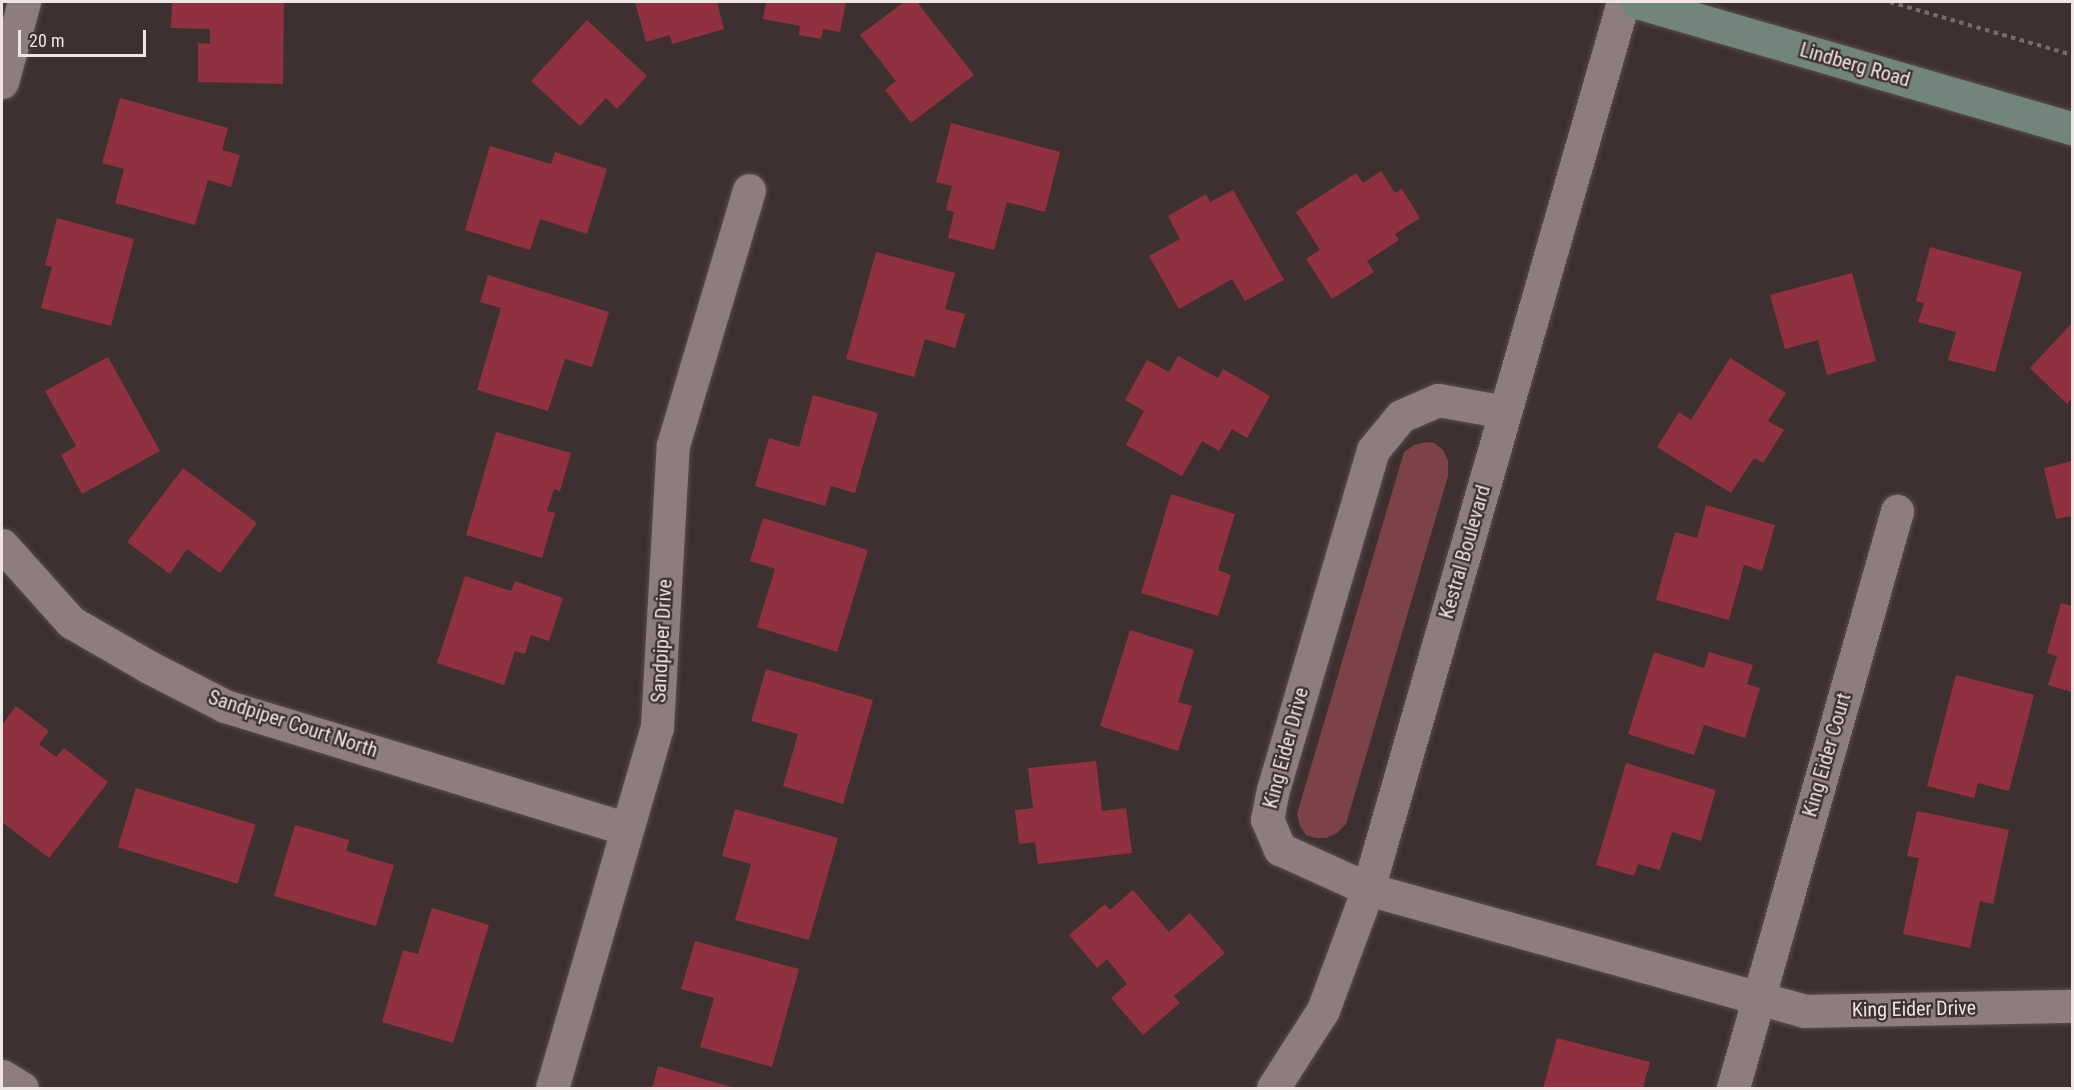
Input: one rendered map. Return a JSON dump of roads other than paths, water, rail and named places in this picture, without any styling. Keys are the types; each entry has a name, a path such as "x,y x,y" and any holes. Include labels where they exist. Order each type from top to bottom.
{"main road":[{"name":"Lindberg Road","path":"1637,2 2073,128"}],"street":[{"path":"2,82 24,2"},
{"name":"Kestral Boulevard","path":"1273,1089 1323,1010 1368,889 1623,2"},
{"name":"Sandpiper Drive","path":"552,1089 657,727 673,445 749,190"},
{"name":"King Eider Drive","path":"1505,412 1438,400 1401,416 1373,450 1272,789 1267,819 1280,849 1368,889 1804,1011 2073,1006"},
{"name":"King Eider Court","path":"1757,998 1897,511"},
{"name":"Sandpiper Court North","path":"2,545 71,622 149,667 225,706 627,829"},
{"path":"1733,1089 1757,998"},
{"path":"2,1076 22,1089"}]}
